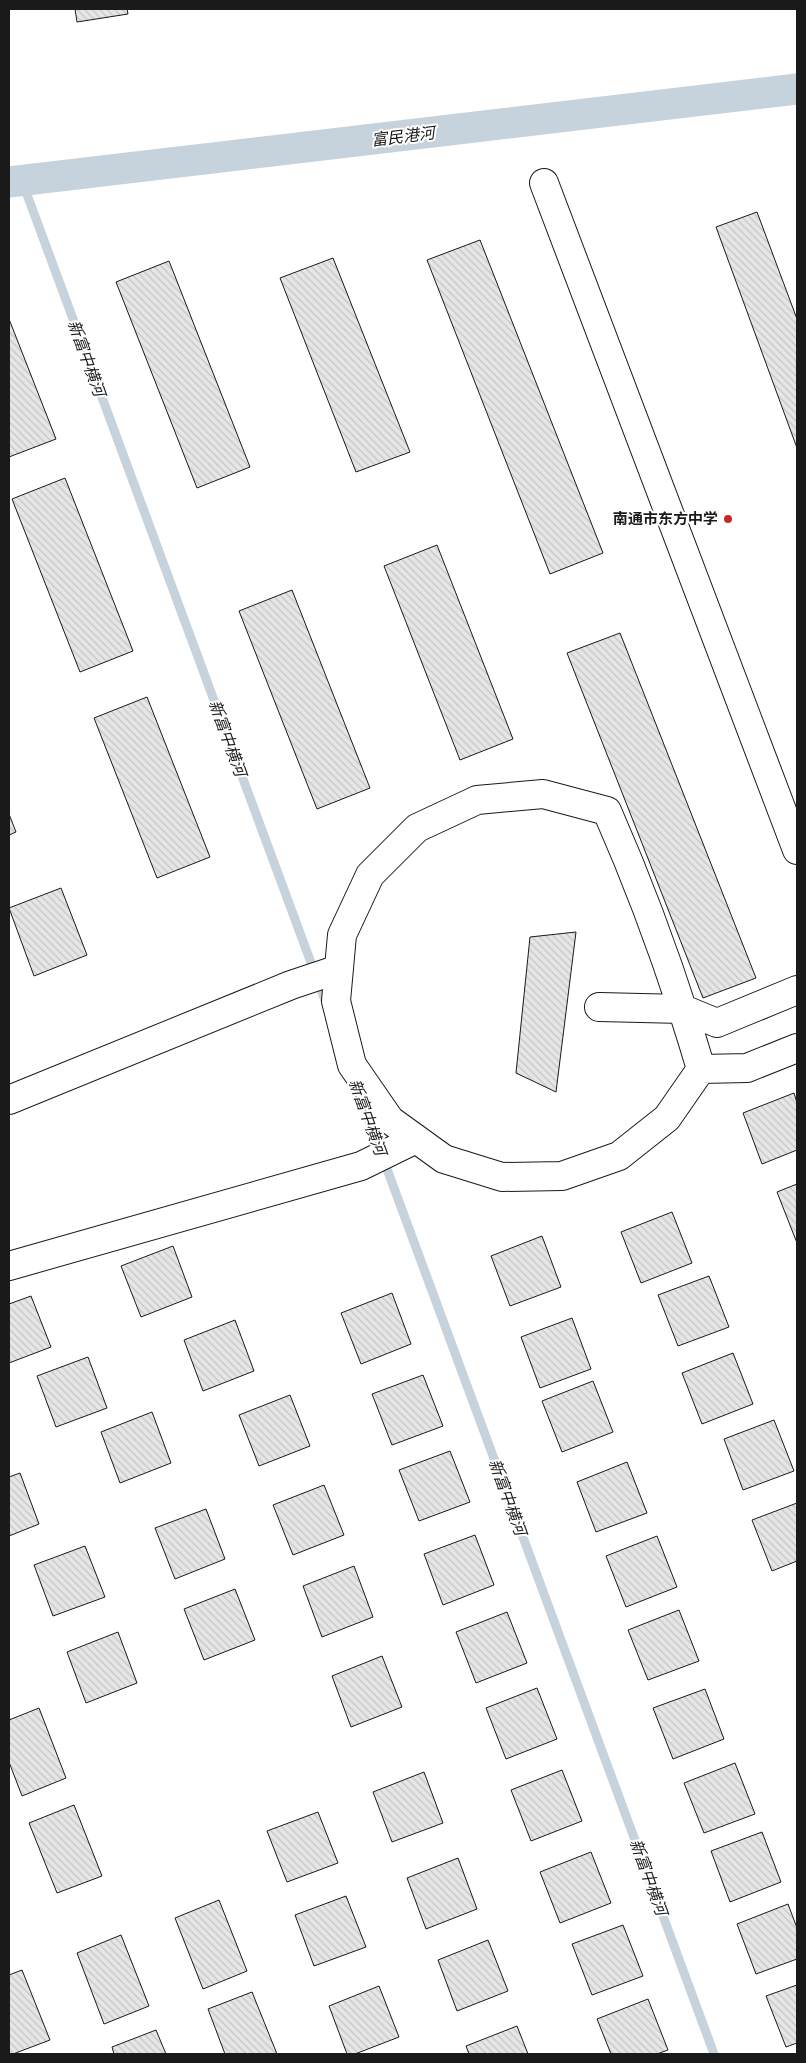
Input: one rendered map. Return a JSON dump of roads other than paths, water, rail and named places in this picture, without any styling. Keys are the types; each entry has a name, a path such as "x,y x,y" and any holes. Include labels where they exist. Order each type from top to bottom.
{"street":[{"path":"544,183 797,850"},
{"path":"543,794 607,811 634,871 683,1009 701,1069 667,1118 619,1156 562,1176 502,1177 444,1160 390,1120 352,1066 336,1001 342,935 370,875 417,828 477,800 543,794"},
{"path":"9,1100 291,985 339,969"},
{"path":"599,1007 683,1009 716,1024 797,990"},
{"path":"701,1069 747,1068 797,1048"},
{"path":"9,1266 361,1166 416,1139"}],"waterway":[{"name":"富民港河","path":"9,182 797,89"},
{"name":"新富中横河","path":"22,181 327,1006"},
{"name":"新富中横河","path":"360,1096 714,2054"}],"place":[{"name":"南通市东方中学","path":"728,519"}]}
